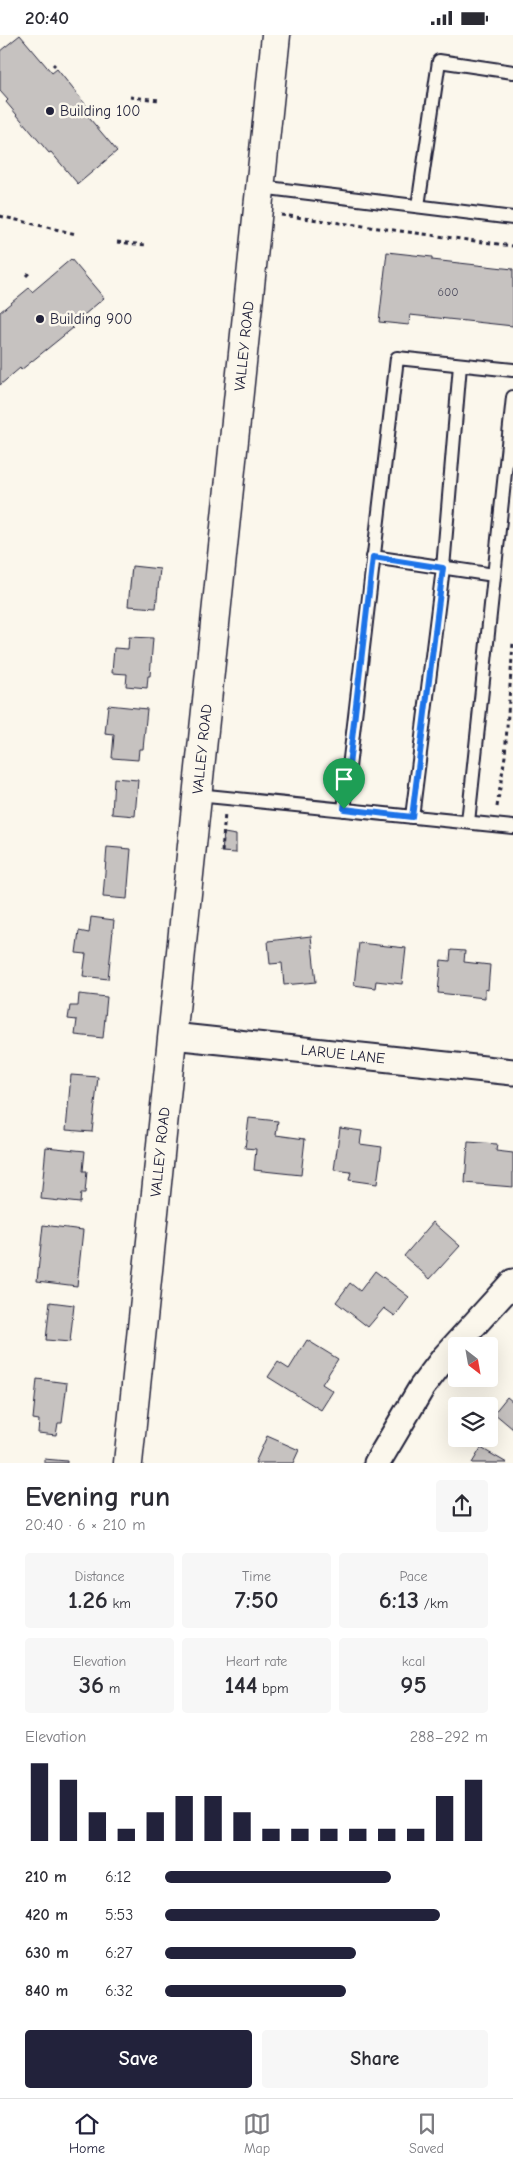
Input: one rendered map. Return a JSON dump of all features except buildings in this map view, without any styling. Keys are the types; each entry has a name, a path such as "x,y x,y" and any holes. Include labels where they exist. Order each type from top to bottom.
{"street":[{"name":"VALLEY ROAD","path":"128,1463 276,35"},
{"name":"LARUE LANE","path":"172,1037 513,1072"},
{"path":"377,1463 403,1416 422,1387 444,1358 513,1282"}],"lane":[{"path":"418,206 439,61 513,72"},
{"path":"260,187 513,218"},
{"path":"344,809 396,358 513,370"},
{"path":"412,817 443,568 460,365"},
{"path":"468,822 513,397"},
{"path":"373,557 494,575"},
{"path":"197,795 513,827"}],"path":[{"path":"130,97 160,99"},
{"path":"279,224 280,215 513,246"},
{"path":"0,216 76,234"},
{"path":"117,242 146,245"},
{"path":"26,276 30,272"},
{"path":"497,807 505,756 513,643"},
{"path":"222,852 225,798"}],"place":[{"name":"Building 100","path":"50,111"},
{"name":"Building 900","path":"40,319"}],"route":[{"path":"373,557 443,568 412,817 344,809 373,557"}]}
